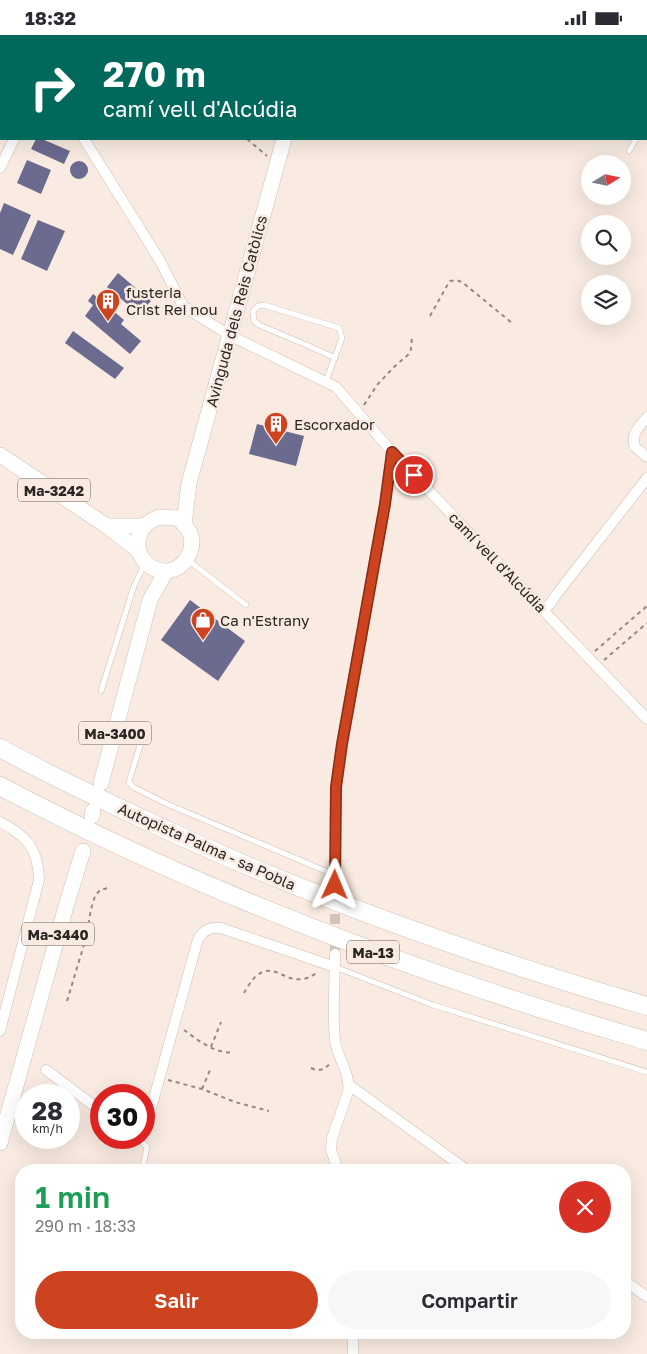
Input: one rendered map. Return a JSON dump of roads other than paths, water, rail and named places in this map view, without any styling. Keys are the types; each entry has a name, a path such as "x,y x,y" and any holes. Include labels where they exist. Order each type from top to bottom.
{"highway":[{"name":"Autopista Palma - sa Pobla","path":"0,748 83,791 183,838 325,897 488,957 647,1006"},
{"name":"Ma-13","path":"0,785 71,823 167,868 326,934 497,995 647,1041"}],"main road":[{"name":"Avinguda dels Reis Catòlics","path":"188,488 284,140"},
{"name":"Ma-3242","path":"0,455 107,526 150,563"},
{"path":"168,517 188,488"},
{"path":"184,525 188,488"},
{"path":"107,526 144,526 151,520 159,517 177,518 184,525 192,542 191,551 187,559 174,569 150,563"},
{"name":"Ma-3400","path":"101,783 150,600 150,563 138,542 144,526"},
{"name":"Ma-3440","path":"0,1143 83,851"}],"street":[{"path":"0,168 14,140"},
{"name":"camí vell d'Alcúdia","path":"85,140 159,259 183,306 229,335 336,387 392,452 647,719"},
{"path":"647,417 633,438 635,447 647,457"},
{"path":"335,880 336,787 392,452"},
{"path":"543,610 550,604 647,478"},
{"path":"0,822 15,830 29,843 37,861 39,880 38,890 0,1031"},
{"path":"155,1092 198,939 202,933 210,928 221,928 332,966"},
{"path":"335,954 332,966 335,1043 349,1085 332,1139 331,1150 336,1164"},
{"path":"46,1071 90,1103"},
{"path":"349,1085 459,1164"},
{"path":"631,1285 647,1297"},
{"path":"353,1339 353,1354"}],"lane":[{"path":"629,151 635,140"},
{"path":"326,381 342,338 339,328 264,305 258,306 253,311 254,321 259,325 334,358"},
{"path":"187,559 246,605"},
{"path":"101,691 134,586 150,563"},
{"path":"146,726 130,778 133,787 335,880"},
{"path":"332,966 433,1005 647,1072"},
{"path":"143,1164 147,1149"}],"water":[{"path":"109,292 118,300 113,306 104,298"}],"tunnel":[{"path":"335,885 335,954"}],"place":[{"name":"fusteria Crist Rei nou","path":"108,322"},
{"name":"Escorxador","path":"276,445"},
{"name":"Ca n'Estrany","path":"203,641"}]}
